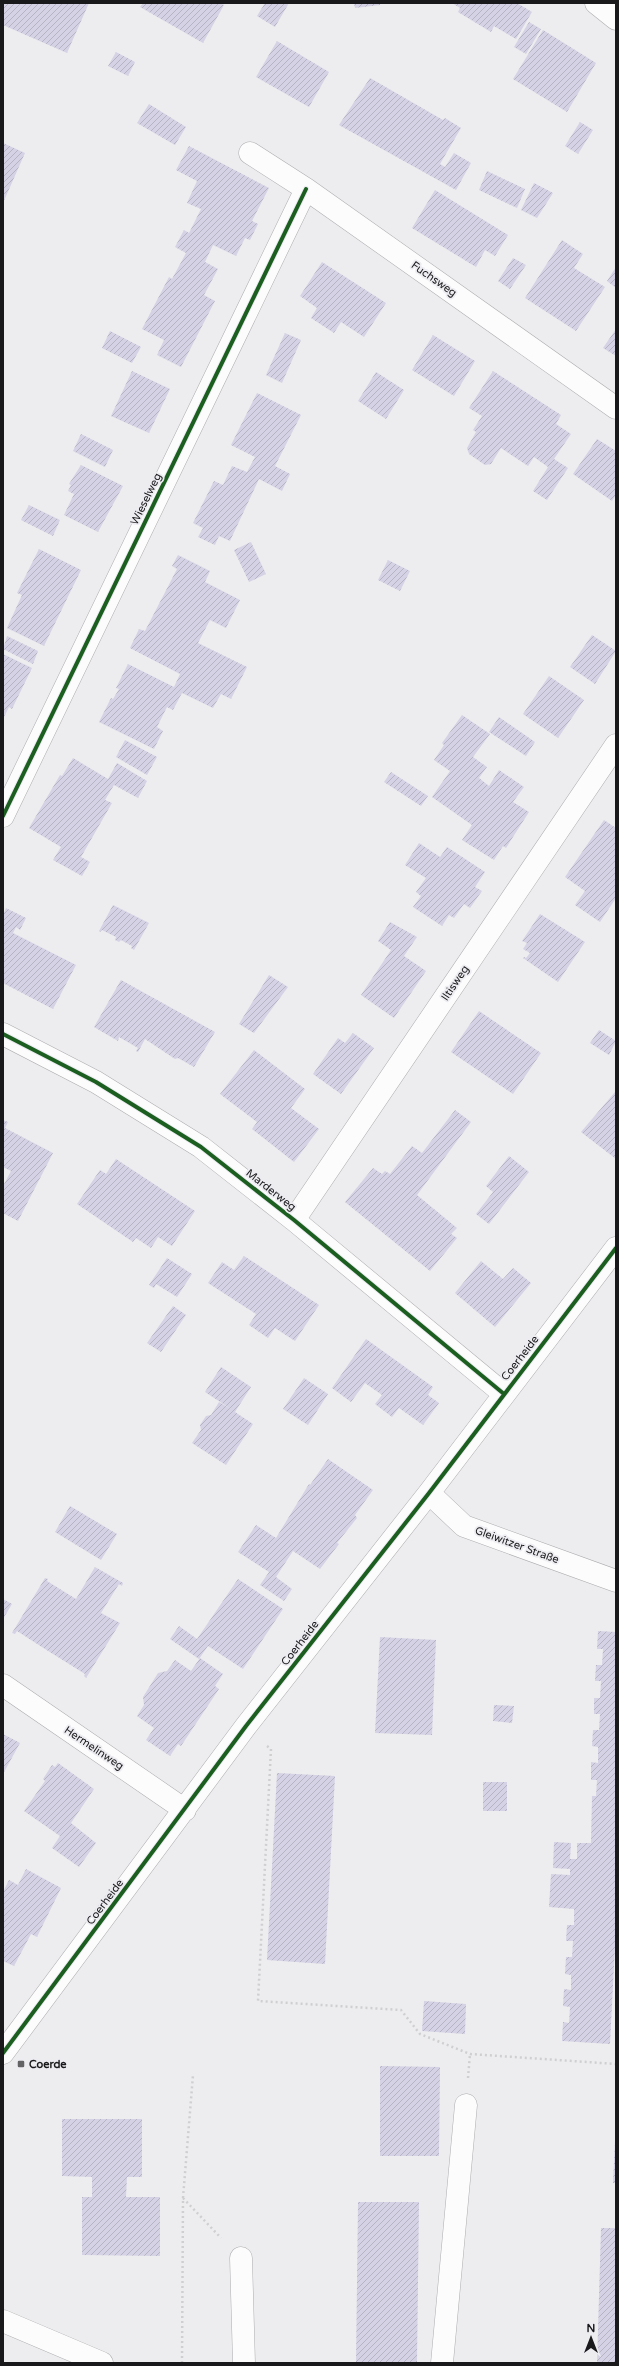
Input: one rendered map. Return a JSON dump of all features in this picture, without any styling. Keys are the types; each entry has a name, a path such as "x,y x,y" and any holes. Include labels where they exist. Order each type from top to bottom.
{"street":[{"path":"596,3 616,19"},
{"name":"Fuchsweg","path":"250,153 306,189 616,408"},
{"name":"Wieselweg","path":"3,816 306,189"},
{"name":"Iltisweg","path":"294,1220 616,745"},
{"name":"Marderweg","path":"3,1034 96,1082 201,1147 294,1220 504,1394"},
{"name":"Coerheide","path":"3,2053 246,1726 429,1493 616,1248"},
{"name":"Gleiwitzer Straße","path":"429,1493 464,1526 616,1581"},
{"name":"Hermelinweg","path":"3,1685 185,1810"},
{"path":"442,2363 466,2105"},
{"path":"241,2258 244,2363"},
{"path":"3,2321 102,2363"}],"path":[{"path":"246,1726 271,1749 258,2001 401,2010 420,2034 470,2054 616,2064"},
{"path":"182,2363 183,2198 193,2075"},
{"path":"183,2198 241,2258"}],"building":[{"path":"3,3 89,3 67,53 3,25"},
{"path":"143,3 220,3 224,5 203,43 140,7"},
{"path":"265,3 289,3 275,27 257,16"},
{"path":"354,3 380,3 380,5 355,8"},
{"path":"452,3 517,3 532,12 516,39 494,26 491,32 458,12 460,8"},
{"path":"529,22 541,29 526,54 514,47"},
{"path":"543,30 596,63 567,112 513,79"},
{"path":"277,41 329,72 309,107 256,77"},
{"path":"116,52 135,62 128,76 108,66"},
{"path":"370,78 443,120 445,118 461,128 440,164 445,167 454,153 471,163 456,190 339,125"},
{"path":"149,104 186,127 175,145 137,123"},
{"path":"580,122 593,130 578,154 565,146"},
{"path":"3,143 25,153 3,203"},
{"path":"189,146 269,188 252,221 258,224 250,240 245,238 236,256 213,245 205,262 218,269 204,295 215,301 181,367 157,355 164,340 142,329 169,277 172,279 186,253 175,247 184,230 189,233 201,209 187,203 197,181 176,170"},
{"path":"487,171 525,189 517,208 479,190"},
{"path":"534,183 553,193 537,218 521,210"},
{"path":"435,190 508,235 495,256 485,250 476,267 412,228"},
{"path":"562,240 583,254 574,268 605,287 576,331 525,298"},
{"path":"513,258 526,265 510,289 498,281"},
{"path":"322,262 386,303 364,337 341,322 334,333 311,318 317,308 300,296"},
{"path":"616,267 616,288 607,281"},
{"path":"616,329 616,356 603,348"},
{"path":"110,331 141,347 132,363 102,348"},
{"path":"285,333 301,340 282,383 266,375"},
{"path":"433,335 475,361 454,396 412,370"},
{"path":"132,371 170,389 149,433 111,416"},
{"path":"493,371 561,415 556,424 571,434 554,459 568,468 547,500 533,491 548,467 534,457 528,466 501,448 491,464 485,465 469,454 467,448 476,432 473,430 482,416 469,408"},
{"path":"376,372 404,390 386,419 358,401"},
{"path":"257,393 301,415 275,466 290,474 282,491 259,479 230,541 219,536 215,545 198,537 203,528 193,523 214,481 223,485 232,466 247,472 255,457 231,445"},
{"path":"81,434 113,450 105,467 73,451"},
{"path":"597,439 616,451 616,495 612,501 573,474"},
{"path":"81,465 123,486 98,532 64,515 74,494 68,491 71,485 69,484"},
{"path":"29,505 60,520 53,536 21,520"},
{"path":"251,542 266,574 249,582 234,550"},
{"path":"39,549 81,570 44,646 7,628 22,595 17,593"},
{"path":"178,555 210,571 205,582 240,600 226,628 210,620 198,643 247,667 231,699 221,694 213,708 182,693 173,710 167,707 157,727 163,731 154,749 99,722 111,698 113,699 119,689 116,688 128,664 174,687 180,674 130,648 139,629 145,631 177,569 172,566"},
{"path":"388,560 410,571 400,591 378,580"},
{"path":"592,635 616,651 595,684 570,667"},
{"path":"7,636 38,651 33,664 3,649"},
{"path":"3,654 32,668 12,709 9,707 3,719"},
{"path":"549,676 584,700 558,738 523,714"},
{"path":"462,715 490,734 473,757 487,767 479,778 489,786 499,770 524,787 513,802 529,812 506,848 503,846 494,860 462,840 472,825 432,797 450,771 434,760 444,745 442,743"},
{"path":"499,717 535,742 526,756 489,732"},
{"path":"125,740 157,757 147,775 116,757"},
{"path":"73,758 108,779 117,763 147,781 138,798 114,785 105,800 112,803 81,857 90,862 82,876 53,860 61,847 29,828 60,775 62,776"},
{"path":"391,772 428,796 421,806 384,782"},
{"path":"604,820 616,828 616,898 600,922 575,905 585,891 565,877"},
{"path":"419,843 440,857 447,847 485,872 475,887 482,891 470,908 464,904 454,918 449,915 442,926 413,907 421,896 416,892 426,878 405,865"},
{"path":"113,905 149,923 134,950 131,948 132,946 121,940 119,942 115,940 116,937 102,930 100,932 99,931"},
{"path":"6,908 26,918 20,930 16,927 13,933 76,965 53,1009 3,983 3,915"},
{"path":"540,914 585,942 558,982 523,958 526,958 530,953 523,949 527,943 522,941"},
{"path":"390,922 417,937 404,956 426,971 394,1018 361,995 391,950 378,941"},
{"path":"269,975 288,987 254,1033 239,1024"},
{"path":"121,980 215,1032 194,1067 178,1058 175,1059 145,1039 138,1052 136,1051 138,1048 119,1037 118,1041 94,1027"},
{"path":"479,1011 541,1053 513,1094 451,1052"},
{"path":"599,1030 616,1041 609,1055 590,1043"},
{"path":"353,1033 374,1048 341,1094 313,1074 338,1038 345,1043"},
{"path":"254,1050 305,1089 291,1108 319,1129 294,1162 252,1129 257,1122 220,1094"},
{"path":"616,1088 616,1159 581,1132 615,1092"},
{"path":"455,1110 471,1122 417,1195 457,1228 451,1234 457,1238 430,1271 345,1202 373,1168 382,1174 385,1171 390,1174 412,1146 422,1153"},
{"path":"3,1120 8,1122 5,1128 53,1153 18,1221 3,1213 3,1186 11,1171 3,1167"},
{"path":"509,1156 529,1172 489,1224 476,1214 493,1192 486,1186"},
{"path":"116,1159 195,1211 172,1246 158,1237 151,1248 136,1238 133,1242 77,1204 100,1170 106,1174"},
{"path":"244,1256 319,1305 295,1341 275,1328 268,1338 249,1325 256,1314 208,1283 222,1262 234,1270"},
{"path":"167,1258 192,1274 177,1297 156,1284 154,1288 149,1285"},
{"path":"481,1261 503,1279 513,1268 531,1283 495,1327 455,1293"},
{"path":"173,1306 186,1315 161,1352 147,1343"},
{"path":"366,1339 433,1387 428,1395 439,1403 423,1425 399,1408 392,1417 375,1404 382,1395 365,1383 351,1402 332,1388"},
{"path":"221,1367 251,1387 235,1412 253,1424 226,1465 192,1443 201,1430 200,1425 206,1416 211,1415 219,1402 231,1409 205,1392"},
{"path":"304,1378 328,1394 308,1425 283,1409"},
{"path":"328,1459 373,1490 355,1515 357,1518 337,1543 339,1544 320,1569 293,1551 276,1577 292,1589 284,1601 260,1585 269,1572 238,1552 256,1525 276,1538 309,1484 310,1485"},
{"path":"70,1506 117,1534 101,1560 55,1532"},
{"path":"95,1567 123,1583 122,1586 119,1584 101,1613 120,1623 86,1678 84,1676 85,1674 17,1631 15,1634 12,1633 45,1578 48,1579 47,1581 76,1599"},
{"path":"238,1579 283,1609 243,1669 208,1646 199,1659 170,1639 179,1626 197,1639"},
{"path":"3,1599 12,1604 3,1619"},
{"path":"598,1631 616,1632 616,1927 610,2044 562,2041 563,2022 569,2023 570,2007 563,2006 564,1989 571,1990 571,1975 565,1974 566,1957 572,1957 573,1941 566,1941 567,1925 574,1925 574,1909 549,1907 551,1874 570,1875 570,1869 553,1868 554,1842 571,1843 570,1859 577,1859 577,1843 591,1843 592,1796 596,1796 597,1780 591,1780 591,1762 598,1763 598,1747 592,1746 593,1730 599,1730 600,1714 594,1714 594,1698 600,1698 601,1681 595,1681 596,1665 602,1665 603,1649 597,1649"},
{"path":"380,1637 436,1640 432,1735 375,1733"},
{"path":"200,1658 223,1674 215,1686 219,1689 181,1746 178,1744 170,1756 146,1740 154,1728 137,1716 144,1705 143,1697 158,1673 167,1671 175,1660 191,1671"},
{"path":"494,1705 514,1706 512,1723 493,1721"},
{"path":"3,1734 20,1743 3,1774"},
{"path":"58,1763 94,1789 71,1823 96,1843 79,1867 52,1848 60,1836 24,1811 45,1781 43,1779 52,1765 55,1767"},
{"path":"277,1773 335,1776 325,1964 267,1960"},
{"path":"483,1782 507,1782 507,1811 483,1811"},
{"path":"26,1869 61,1888 37,1937 31,1934 14,1966 3,1961 3,1892 9,1880 18,1885"},
{"path":"424,2001 466,2004 465,2034 422,2031"},
{"path":"380,2066 440,2067 439,2156 380,2156"},
{"path":"62,2119 142,2119 142,2177 127,2177 126,2197 160,2197 160,2256 82,2255 82,2197 92,2197 92,2177 62,2176"},
{"path":"615,2141 616,2183 613,2183"},
{"path":"358,2202 419,2202 417,2363 356,2363"},
{"path":"601,2228 616,2228 616,2363 597,2363"}],"cycle path":[{"path":"3,816 306,189"},
{"path":"3,1034 96,1082 201,1147 294,1220 504,1394"},
{"path":"3,2053 246,1726 429,1493 616,1248"}],"place":[{"name":"Coerde","path":"21,2064"}]}
